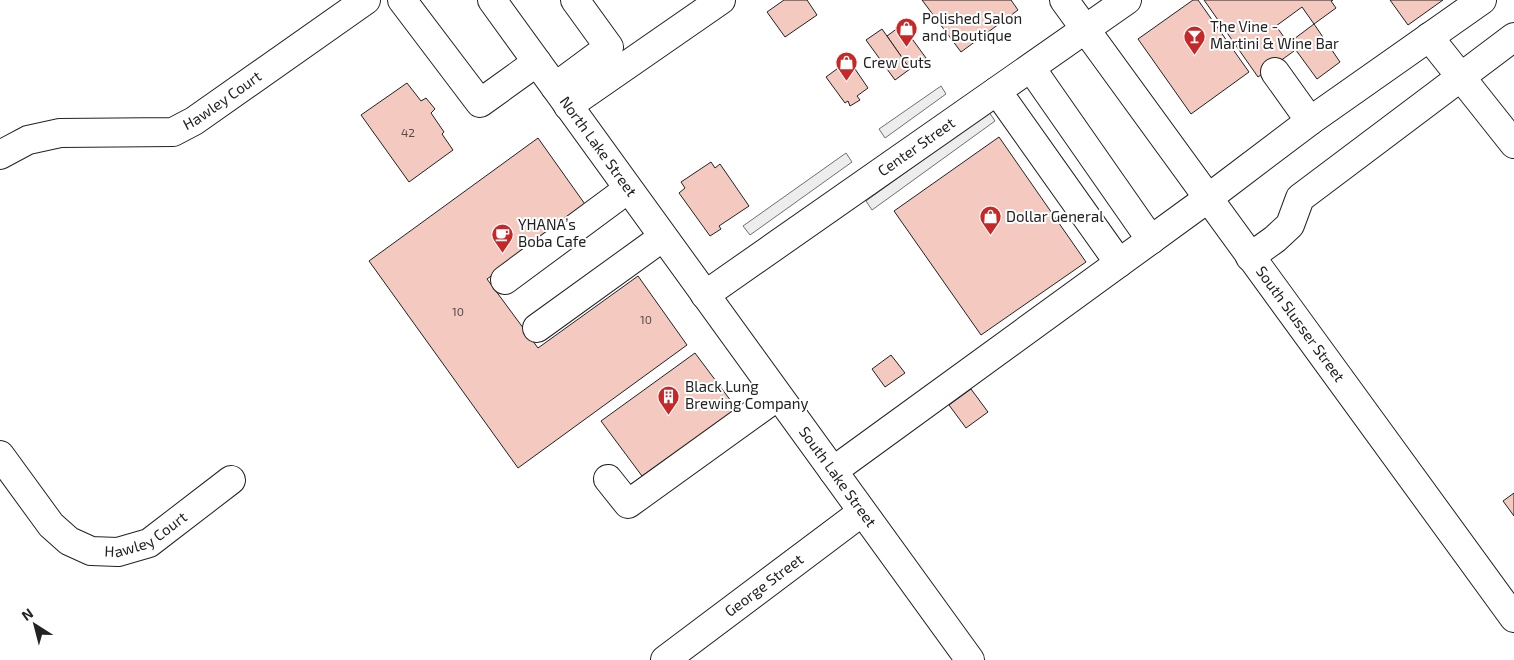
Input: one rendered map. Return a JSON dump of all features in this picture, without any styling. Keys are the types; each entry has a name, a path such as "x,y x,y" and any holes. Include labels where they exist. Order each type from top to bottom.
{"street":[{"name":"Hawley Court","path":"0,155 28,140 60,133 173,132 194,121 366,0"},
{"path":"402,0 480,103 536,62"},
{"name":"North Lake Street","path":"492,0 705,295"},
{"path":"561,97 609,47 575,0"},
{"path":"561,97 721,0"},
{"name":"South Slusser Street","path":"1064,0 1514,618"},
{"name":"Center Street","path":"705,295 1128,0"},
{"path":"833,471 1208,199 1310,121 1482,0"},
{"path":"1429,37 1514,144"},
{"path":"1250,257 1275,239 1290,225 1300,198 1514,37"},
{"path":"1031,68 1151,240"},
{"path":"1275,72 1310,121"},
{"path":"997,91 1119,263"},
{"path":"505,280 628,189"},
{"path":"537,328 663,237"},
{"name":"South Lake Street","path":"705,295 970,660"},
{"path":"608,479 628,504 778,396"},
{"name":"Hawley Court","path":"0,455 51,526 69,541 91,551 118,552 148,543 231,480"},
{"name":"George Street","path":"664,660 862,512"}],"shaded area":[{"path":"941,86 946,94 885,138 879,129"},
{"path":"989,112 995,121 872,210 866,201"},
{"path":"846,153 852,162 750,235 743,226"}],"building":[{"path":"784,0 807,0 817,15 785,37 767,12"},
{"path":"922,0 1011,0 1018,10 961,52"},
{"name":"The Vine - Martini & Wine Bar","path":"1193,0 1198,0 1249,72 1191,114 1138,39"},
{"path":"1204,0 1333,0 1331,1 1336,8 1314,24 1302,7 1276,26 1294,51 1258,77"},
{"path":"1390,0 1443,0 1408,25"},
{"path":"1314,24 1340,62 1317,79 1290,42"},
{"name":"Polished Salon and Boutique","path":"902,25 926,58 910,69 887,36"},
{"path":"882,29 910,69 895,80 866,40"},
{"name":"Crew Cuts","path":"849,60 868,88 857,96 860,100 850,106 848,101 845,103 826,77"},
{"path":"407,83 421,101 426,98 435,109 431,113 453,150 409,182 361,115"},
{"name":"Dollar General","path":"999,137 1086,262 981,335 894,211"},
{"path":"538,138 587,207 487,279 538,348 638,276 687,345 518,468 369,261"},
{"path":"711,162 715,168 720,164 749,206 719,226 721,229 710,236 679,193 685,188 681,182"},
{"name":"Black Lung Brewing Company","path":"695,353 737,409 642,476 601,421"},
{"path":"891,355 905,373 885,387 872,369"},
{"path":"971,389 988,412 966,428 949,405"},
{"path":"1514,493 1514,516 1503,501"}],"place":[{"name":"Polished Salon and Boutique","path":"906,47"},
{"name":"The Vine - Martini & Wine Bar","path":"1194,55"},
{"name":"Crew Cuts","path":"847,82"},
{"name":"Dollar General","path":"990,236"},
{"name":"YHANA’s Boba Cafe","path":"502,253"},
{"name":"Black Lung Brewing Company","path":"669,415"}]}
